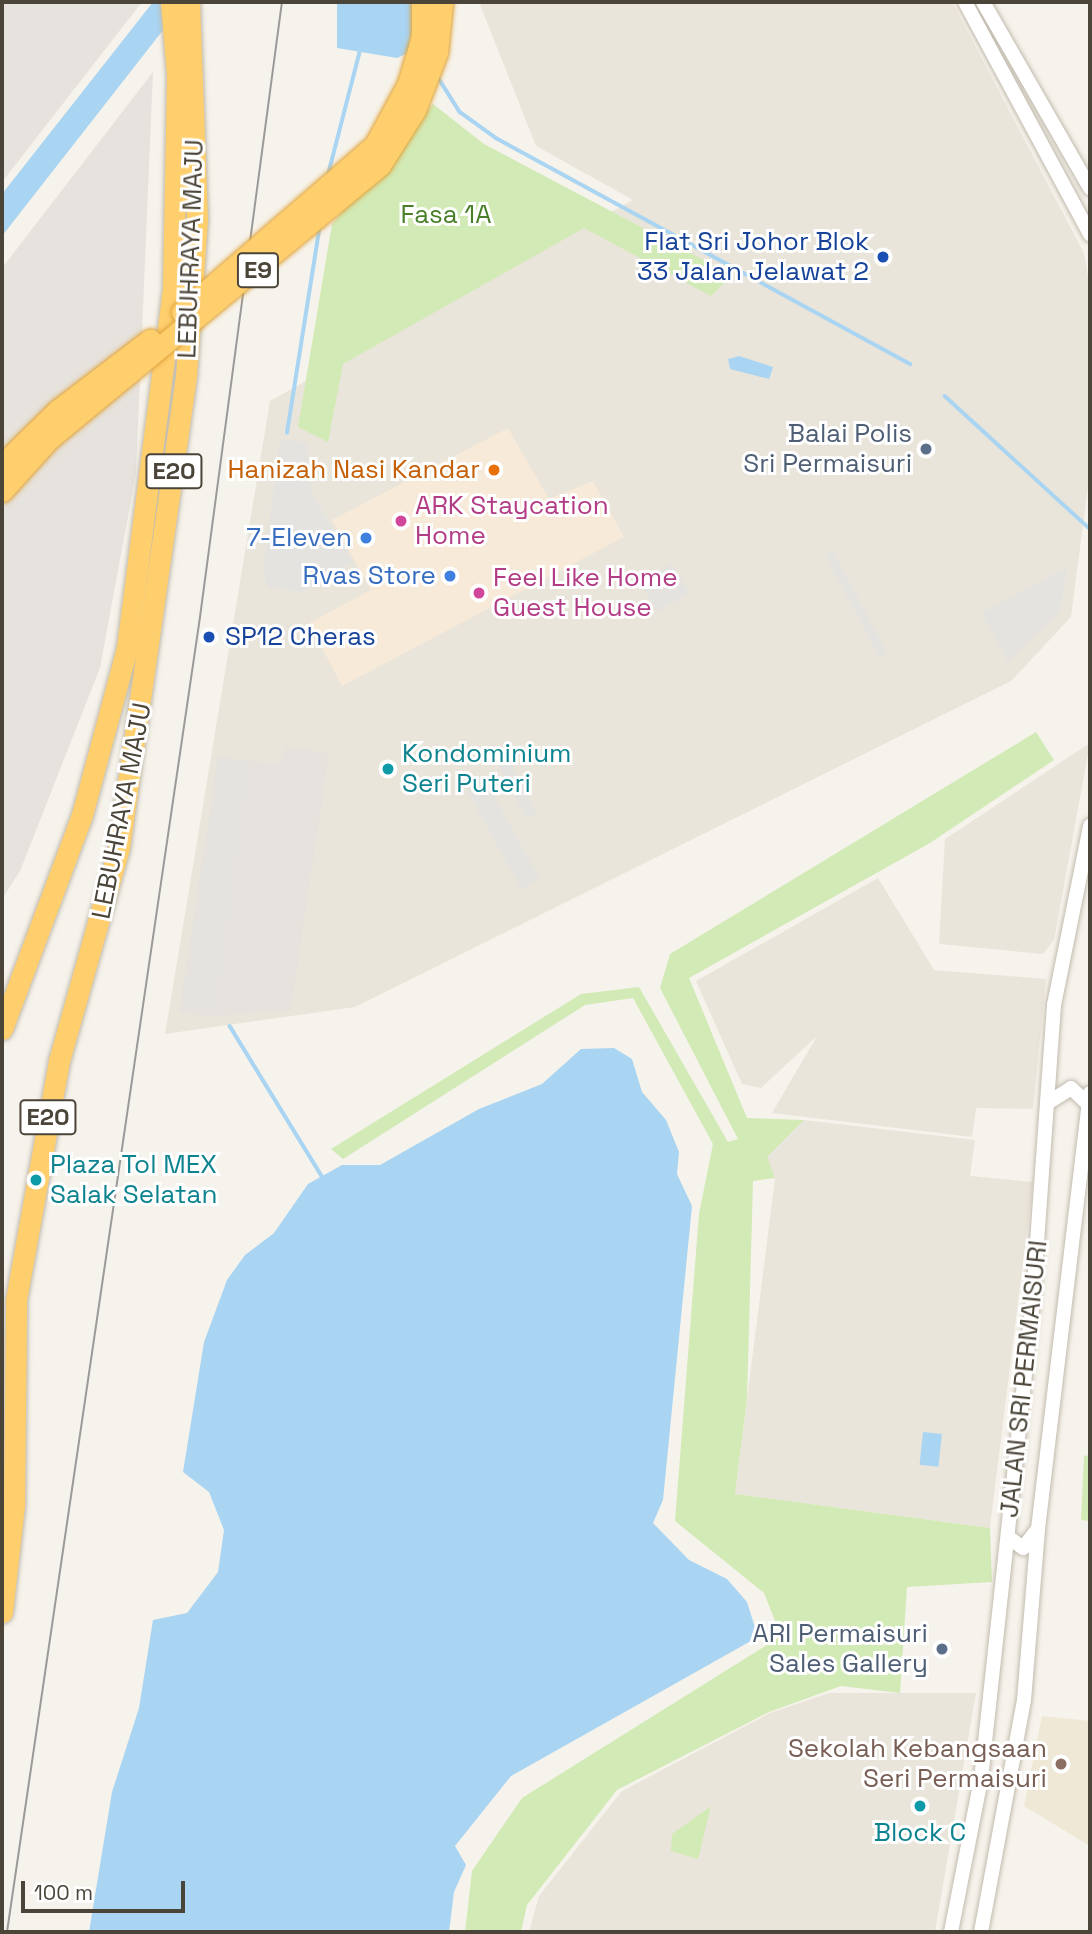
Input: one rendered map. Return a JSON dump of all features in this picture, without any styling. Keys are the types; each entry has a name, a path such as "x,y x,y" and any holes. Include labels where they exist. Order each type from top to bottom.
{"highway":[{"name":"LEBUHRAYA MAJU","path":"2,1612 14,1505 16,1300 59,1061 119,848 186,376 197,220 185,68 171,2"},
{"name":"LEBUHRAYA MAJU","path":"2,1029 82,815 127,648 166,370 189,2"},
{"name":"E9","path":"2,465 58,410 311,207 375,145 408,84 422,37 422,2"},
{"name":"E9","path":"2,491 49,439 380,165 415,110 437,52 442,2"}],"street":[{"path":"965,2 1090,234"},
{"path":"983,2 1090,188"},
{"name":"JALAN SRI PERMAISURI","path":"951,1932 981,1779 1049,1102 1054,1004 1090,826"},
{"path":"1049,1102 1071,1088 1089,1099"},
{"name":"JALAN SRI PERMAISURI","path":"981,1932 1024,1700 1038,1529 1089,1099"},
{"path":"1007,1537 1023,1548 1038,1529"}],"shaded area":[{"path":"2,2 142,2 2,182"},
{"path":"479,2 952,2 1084,253 1090,288 1090,471 1071,617 1011,681 355,1007 165,1034 270,401 633,200 536,146"},
{"path":"153,72 136,473 100,668 20,871 2,899 2,268"},
{"path":"508,428 549,499 593,481 624,537 342,686 309,623 371,590 332,520"},
{"path":"280,439 307,443 311,491 353,562 303,592 268,587 263,571"},
{"path":"833,551 887,653 880,658 825,555"},
{"path":"672,564 689,593 657,612 640,582"},
{"path":"1067,567 1060,612 1008,662 982,613"},
{"path":"1090,743 1054,940 1043,954 939,944 945,839"},
{"path":"286,748 329,753 291,1009 211,1017 179,1012 218,757 278,764"},
{"path":"503,749 537,813 526,818 492,755"},
{"path":"220,761 247,765 212,1010 185,1007"},
{"path":"485,780 540,879 521,889 467,790"},
{"path":"878,878 934,970 1046,979 1033,1109 976,1108 972,1137 772,1113 817,1036 761,1088 742,1084 696,981"},
{"path":"804,1120 975,1140 970,1176 1033,1182 990,1528 735,1494 775,1178 766,1157"},
{"path":"829,1693 976,1693 935,1932 529,1932 539,1896 622,1791 770,1713"},
{"name":"Sekolah Kebangsaan Seri Permaisuri","path":"1042,1716 1090,1721 1090,1846 1024,1806"}],"green space":[{"name":"Fasa 1A","path":"433,104 484,144 732,275 711,296 584,228 343,364 328,442 298,427 332,224"},
{"path":"1036,732 1054,760 930,843 689,978 747,1118 804,1120 767,1157 775,1178 753,1181 747,1399 735,1494 990,1528 992,1582 907,1587 900,1693 841,1686 769,1712 617,1790 527,1905 521,1932 465,1932 472,1871 522,1798 781,1636 764,1593 675,1521 699,1214 713,1144 633,998 585,1005 343,1159 331,1149 581,994 639,987 728,1142 738,1139 660,988 670,954"},
{"path":"1090,1455 1090,1521 1081,1520 1084,1456"},
{"path":"711,1806 698,1859 671,1851 672,1834"}],"water":[{"path":"153,2 185,2 2,236 2,194"},
{"path":"337,2 416,2 408,53 397,58 337,48"},
{"path":"739,356 773,367 769,379 730,369 728,359"},
{"path":"614,1048 632,1059 642,1092 666,1120 679,1152 677,1174 692,1206 663,1500 653,1523 689,1560 727,1579 747,1602 758,1637 511,1776 455,1846 466,1865 454,1892 449,1932 89,1932 112,1792 139,1708 153,1620 187,1613 218,1572 224,1530 209,1492 183,1472 204,1342 227,1280 245,1255 274,1233 308,1184 342,1165 380,1165 479,1109 542,1084 581,1049"},
{"path":"923,1432 942,1434 938,1467 920,1465"}],"waterway":[{"path":"328,175 360,50"},
{"path":"436,74 460,112 496,138 910,364"},
{"path":"287,433 320,224"},
{"path":"945,396 1090,529"},
{"path":"230,1026 322,1176"}],"tram line":[{"path":"7,1932 200,617 282,2"}],"place":[{"name":"Flat Sri Johor Blok 33 Jalan Jelawat 2","path":"883,257"},
{"name":"Balai Polis Sri Permaisuri","path":"926,449"},
{"name":"Hanizah Nasi Kandar","path":"494,470"},
{"name":"ARK Staycation Home","path":"401,521"},
{"name":"7-Eleven","path":"366,538"},
{"name":"Rvas Store","path":"450,576"},
{"name":"Feel Like Home Guest House","path":"479,593"},
{"name":"SP12 Cheras","path":"209,637"},
{"name":"Kondominium Seri Puteri","path":"388,769"},
{"name":"Plaza Tol MEX Salak Selatan","path":"36,1180"},
{"name":"ARI Permaisuri Sales Gallery","path":"942,1649"},
{"name":"Sekolah Kebangsaan Seri Permaisuri","path":"1061,1764"},
{"name":"Block C","path":"920,1806"}]}
